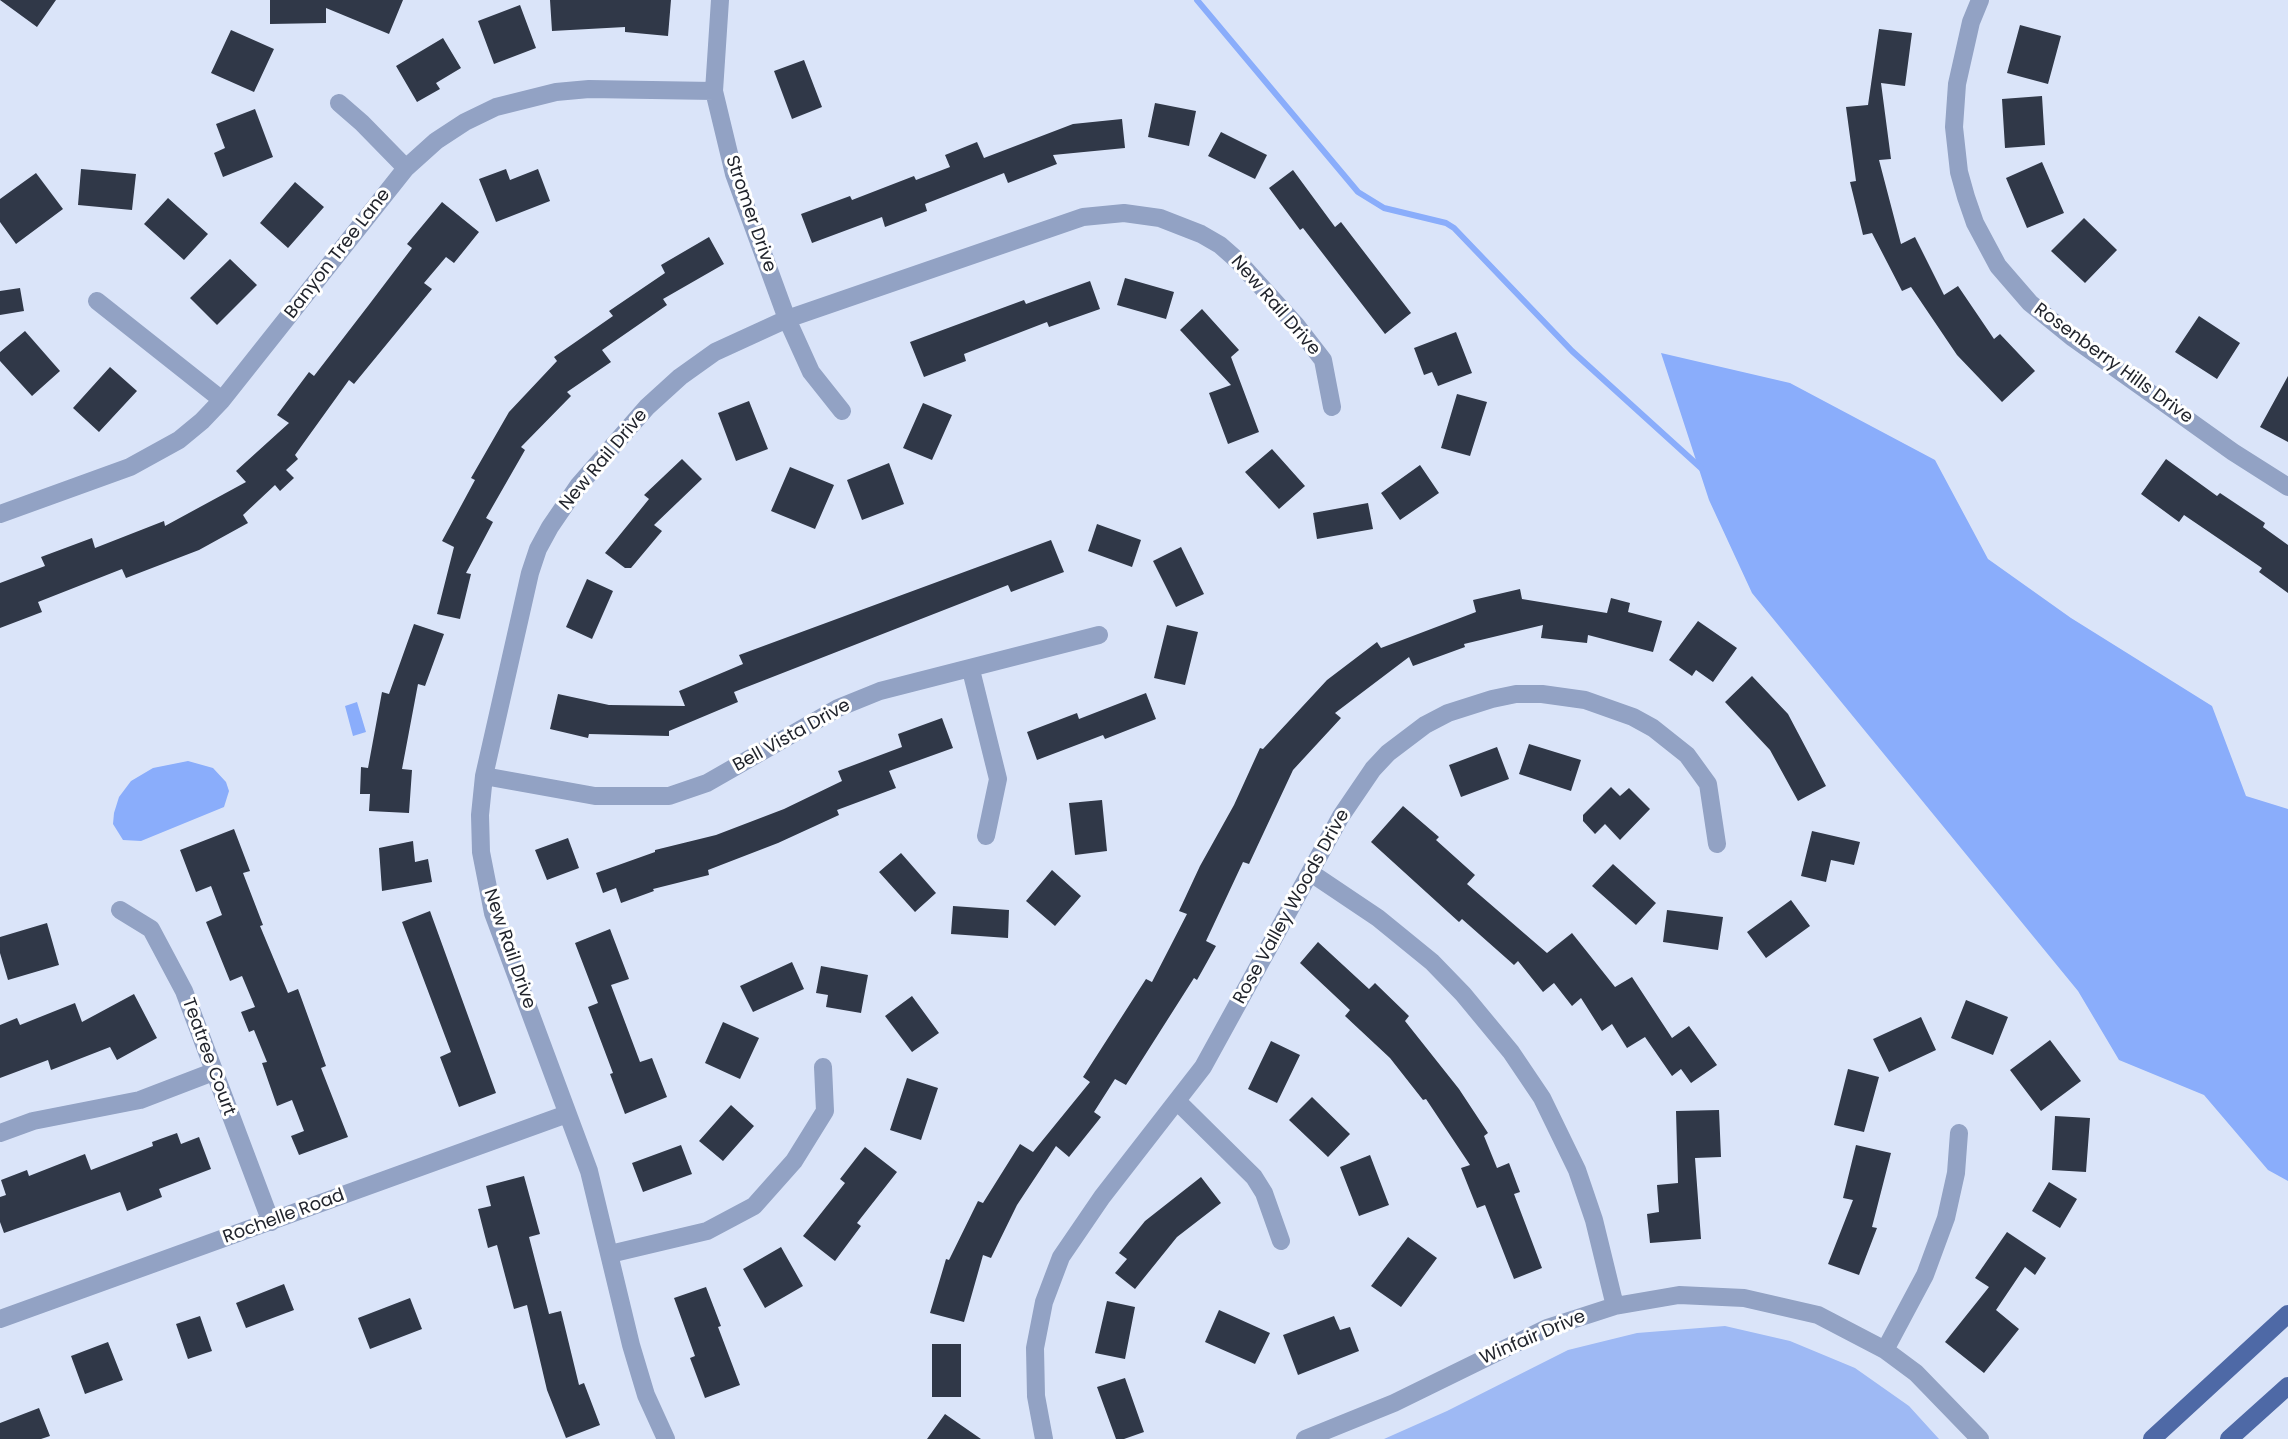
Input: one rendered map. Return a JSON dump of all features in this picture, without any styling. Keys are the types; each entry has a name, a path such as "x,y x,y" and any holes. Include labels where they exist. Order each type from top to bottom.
{"main road":[{"path":"2152,1439 2288,1314"},
{"path":"2229,1439 2288,1386"}],"street":[{"name":"Stromer Drive","path":"720,0 714,91 734,174 787,319 811,372 842,411"},
{"name":"Rosenberry Hills Drive","path":"1980,0 1971,22 1957,84 1954,127 1959,172 1969,206 1975,223 1998,266 2030,303 2058,327 2233,452 2288,487"},
{"name":"Banyon Tree Lane","path":"0,514 130,467 178,440 222,400 406,168 436,141 465,122 496,107 528,97 589,89 714,91"},
{"path":"339,103 406,168"},
{"name":"New Rail Drive","path":"666,1439 646,1395 589,1171 493,913 481,852 480,815 484,776 530,573 538,549 572,494 647,406 680,377 715,352 787,319 1083,217 1124,213 1179,224 1201,234 1237,260 1296,325 1323,360 1332,407"},
{"path":"98,301 222,400"},
{"name":"Bell Vista Drive","path":"484,776 595,796 669,796 707,783 838,708 880,692 1099,635"},
{"path":"970,670 998,779 986,836"},
{"name":"Rose Valley Woods Drive","path":"1044,1439 1034,1370 1038,1323 1051,1280 1076,1233 1203,1067 1357,790 1388,753 1406,738 1448,713 1516,694 1542,694 1585,700 1633,717 1662,735 1687,755 1708,784 1717,844"},
{"path":"1311,873 1378,918 1432,962 1463,994 1511,1052 1542,1098 1577,1170 1594,1220 1615,1306"},
{"name":"Teatree Court","path":"120,910 151,929 184,991 271,1222"},
{"path":"610,1254 706,1231 754,1206 794,1161 825,1111 823,1067"},
{"path":"0,1133 33,1121 140,1100 213,1072"},
{"path":"1178,1102 1254,1177 1264,1193 1281,1241"},
{"name":"Rochelle Road","path":"0,1319 567,1114"},
{"path":"1885,1350 1925,1275 1946,1218 1956,1173 1959,1132"},
{"name":"Winfair Drive","path":"1305,1439 1394,1403 1547,1328 1615,1306 1679,1295 1744,1298 1818,1315 1885,1350 1916,1373 1980,1439"}],"shaded area":[{"path":"1661,353 1790,383 1935,460 1988,559 2071,618 2212,706 2246,796 2288,809 2288,1181 2268,1170 2204,1095 2119,1060 2078,991 1752,593 1709,500"},
{"path":"357,702 366,732 353,736 345,706"},
{"path":"188,761 213,768 226,782 229,791 224,807 141,841 123,840 113,824 114,813 119,797 131,781 153,768"},
{"path":"1725,1326 1790,1341 1855,1368 1909,1406 1939,1439 1384,1439 1447,1411 1568,1350 1637,1333"}],"building":[{"path":"0,0 56,0 37,27"},
{"path":"270,0 403,0 389,34 326,8 326,23 270,24"},
{"path":"550,0 671,0 668,36 625,32 625,27 552,31"},
{"path":"520,5 536,48 494,64 478,21"},
{"path":"2020,25 2061,36 2048,84 2007,73"},
{"path":"1879,29 1912,33 1905,86 1881,83 1891,159 1879,160 1901,244 1915,237 1944,295 1958,286 1994,339 2000,334 2035,371 2002,402 1957,355 1911,287 1902,291 1872,233 1863,235 1850,182 1856,181 1846,107 1868,105"},
{"path":"231,30 274,49 254,92 211,73"},
{"path":"443,38 461,68 436,83 440,89 417,102 396,66"},
{"path":"804,60 822,107 792,119 774,71"},
{"path":"2042,96 2045,145 2005,148 2002,99"},
{"path":"1155,103 1196,111 1189,146 1148,137"},
{"path":"255,109 273,157 223,177 214,153 225,148 216,124"},
{"path":"1122,119 1125,148 1053,155 1057,164 1008,183 1004,173 925,204 927,211 885,227 882,217 812,243 801,214 850,196 852,200 914,176 916,180 950,167 945,155 977,142 984,158 1073,124"},
{"path":"1221,132 1267,155 1255,179 1208,156"},
{"path":"2042,162 2064,213 2027,228 2006,178"},
{"path":"81,169 136,174 132,210 78,205"},
{"path":"506,169 510,180 538,169 550,201 496,222 479,179"},
{"path":"1293,170 1335,227 1341,222 1411,313 1385,334 1303,228 1300,230 1269,188"},
{"path":"36,173 63,209 16,244 0,222 0,199"},
{"path":"295,182 324,207 288,248 260,223"},
{"path":"168,198 208,234 184,260 144,224"},
{"path":"442,202 479,232 454,263 446,257 424,283 432,289 354,384 349,380 295,455 298,459 286,470 294,478 280,491 275,485 243,515 248,523 199,550 126,578 122,569 38,602 42,612 0,628 0,583 45,566 41,557 92,538 95,548 164,521 165,526 246,482 236,471 289,423 277,415 309,372 314,376 412,248 407,244"},
{"path":"2084,218 2117,250 2085,283 2051,251"},
{"path":"709,237 724,264 663,299 667,305 602,350 611,362 567,392 571,396 521,447 525,450 486,518 493,522 466,573 471,574 460,619 437,614 454,547 442,541 475,480 471,478 509,412 557,361 554,357 613,316 609,311 665,273 661,265"},
{"path":"230,259 257,285 217,325 190,298"},
{"path":"1125,278 1174,292 1166,319 1117,305"},
{"path":"1090,281 1100,309 1049,327 1047,322 964,354 966,361 924,377 910,342 1024,300 1026,304"},
{"path":"20,288 24,311 0,315 0,291"},
{"path":"1202,309 1239,350 1231,357 1259,432 1228,444 1209,393 1231,385 1180,330"},
{"path":"2199,316 2240,343 2217,379 2175,352"},
{"path":"25,331 60,371 32,396 0,361 0,352"},
{"path":"1456,332 1472,373 1438,386 1432,372 1424,375 1414,348"},
{"path":"110,367 137,391 99,432 73,408"},
{"path":"2288,376 2288,442 2260,427"},
{"path":"1457,394 1487,402 1470,456 1441,448"},
{"path":"749,401 768,449 736,461 718,413"},
{"path":"923,403 952,415 932,460 903,448"},
{"path":"1272,449 1305,486 1279,509 1245,472"},
{"path":"682,459 702,479 654,525 662,531 631,568 625,568 605,553 649,499 644,495"},
{"path":"2166,459 2217,496 2220,493 2265,523 2263,527 2288,545 2288,593 2259,572 2262,568 2184,515 2179,522 2141,494"},
{"path":"889,463 904,504 862,520 847,480"},
{"path":"1420,465 1439,493 1400,520 1381,493"},
{"path":"790,467 834,485 815,529 771,511"},
{"path":"1368,503 1373,529 1317,539 1313,513"},
{"path":"1097,524 1141,540 1132,567 1088,551"},
{"path":"1051,540 1064,572 1011,592 1008,585 734,692 738,702 669,731 669,736 589,734 588,738 550,729 558,694 609,705 685,706 679,691 743,664 739,655"},
{"path":"1181,547 1204,594 1176,607 1153,561"},
{"path":"587,579 613,591 592,639 566,627"},
{"path":"1520,589 1522,599 1607,613 1611,598 1630,603 1628,612 1662,621 1653,652 1588,635 1587,643 1541,638 1543,625 1464,644 1465,647 1413,666 1409,657 1335,713 1341,718 1293,770 1249,864 1243,862 1206,941 1216,946 1197,980 1194,978 1126,1085 1115,1079 1094,1112 1101,1117 1069,1157 1056,1146 1017,1205 991,1258 983,1255 964,1322 930,1313 946,1259 949,1260 978,1201 983,1203 1020,1144 1033,1152 1090,1082 1083,1077 1146,979 1152,982 1187,914 1179,911 1200,866 1234,805 1260,748 1263,749 1327,680 1377,642 1381,648 1476,612 1473,600"},
{"path":"1698,621 1737,648 1713,682 1696,670 1692,676 1669,660"},
{"path":"414,624 444,634 425,686 418,684 402,769 412,770 409,813 369,811 370,794 360,794 361,767 368,768 382,692 389,694"},
{"path":"1167,625 1198,632 1185,685 1154,678"},
{"path":"1752,676 1788,714 1826,786 1798,801 1770,750 1725,702"},
{"path":"1146,693 1156,719 1105,739 1103,735 1037,760 1027,732 1077,713 1079,719"},
{"path":"942,718 953,748 889,771 896,788 837,810 839,815 778,843 708,870 709,875 653,889 654,891 621,903 616,888 603,893 596,873 655,852 655,850 716,835 784,809 842,781 838,771 902,747 898,734"},
{"path":"1529,744 1581,760 1571,791 1519,774"},
{"path":"1497,747 1509,779 1461,797 1449,765"},
{"path":"1611,787 1620,796 1629,788 1650,809 1620,840 1605,824 1595,834 1583,821 1583,815"},
{"path":"1102,800 1107,851 1075,855 1069,803"},
{"path":"1403,806 1439,837 1436,840 1475,875 1467,884 1547,953 1572,933 1615,987 1632,977 1672,1038 1689,1026 1717,1065 1691,1083 1681,1069 1672,1076 1645,1037 1627,1048 1612,1024 1602,1031 1581,998 1572,1006 1554,983 1543,992 1518,961 1514,965 1462,919 1459,922 1371,842"},
{"path":"234,829 250,871 243,873 263,925 260,926 288,993 298,989 326,1066 321,1068 348,1137 299,1155 291,1136 304,1131 292,1100 277,1106 262,1063 267,1062 254,1030 249,1032 241,1012 255,1007 242,976 230,981 206,922 222,915 211,886 196,892 180,850"},
{"path":"1812,831 1860,842 1854,865 1831,860 1826,882 1801,876"},
{"path":"568,838 579,868 547,880 535,850"},
{"path":"413,841 415,862 428,859 432,882 382,891 379,848"},
{"path":"901,853 936,893 915,912 879,872"},
{"path":"1613,864 1656,903 1636,925 1592,886"},
{"path":"1052,870 1081,896 1055,926 1026,901"},
{"path":"1791,900 1810,926 1766,958 1747,932"},
{"path":"953,906 1009,910 1008,938 951,934"},
{"path":"1667,910 1723,917 1718,950 1663,942"},
{"path":"430,911 496,1093 459,1107 440,1057 451,1052 402,922"},
{"path":"47,923 59,965 8,980 0,953 0,937"},
{"path":"610,929 629,979 611,985 640,1062 652,1058 667,1097 625,1114 610,1074 613,1073 588,1007 598,1003 575,943"},
{"path":"1318,942 1369,989 1375,983 1409,1016 1405,1021 1459,1089 1488,1133 1484,1136 1497,1168 1509,1163 1520,1192 1514,1194 1542,1268 1514,1279 1485,1205 1477,1208 1461,1168 1470,1165 1426,1099 1423,1100 1390,1058 1345,1016 1350,1010 1300,963"},
{"path":"792,962 804,989 753,1012 740,986"},
{"path":"821,966 868,975 861,1013 826,1007 828,995 816,993"},
{"path":"134,994 157,1038 117,1060 110,1047 51,1070 48,1060 0,1078 0,1025 17,1018 20,1025 75,1003 82,1022"},
{"path":"912,996 939,1033 912,1052 885,1016"},
{"path":"1966,1000 2008,1017 1993,1055 1951,1038"},
{"path":"1921,1017 1936,1050 1889,1072 1873,1039"},
{"path":"723,1022 759,1038 740,1079 705,1063"},
{"path":"2050,1040 2081,1081 2041,1111 2010,1070"},
{"path":"1271,1041 1300,1055 1277,1103 1248,1089"},
{"path":"1848,1069 1879,1077 1864,1132 1834,1125"},
{"path":"907,1078 938,1088 921,1140 890,1130"},
{"path":"1312,1097 1350,1134 1328,1157 1289,1120"},
{"path":"731,1105 754,1126 723,1161 699,1141"},
{"path":"1719,1110 1721,1157 1695,1158 1701,1239 1650,1243 1647,1214 1659,1212 1657,1185 1678,1183 1676,1111"},
{"path":"2055,1116 2090,1118 2086,1172 2052,1170"},
{"path":"177,1133 181,1144 199,1137 211,1169 159,1189 162,1197 127,1211 120,1192 4,1233 0,1222 0,1197 6,1195 1,1180 27,1170 29,1176 85,1154 91,1170 153,1146 152,1142"},
{"path":"681,1145 692,1174 643,1192 632,1163"},
{"path":"1856,1145 1891,1153 1872,1227 1877,1228 1859,1275 1828,1264 1853,1200 1843,1198"},
{"path":"865,1147 897,1172 857,1223 861,1226 835,1261 803,1236 845,1183 840,1179"},
{"path":"1370,1155 1389,1205 1359,1216 1340,1167"},
{"path":"524,1176 540,1234 529,1237 549,1314 561,1311 579,1385 584,1383 600,1425 566,1438 547,1390 527,1305 514,1309 497,1245 488,1248 478,1209 491,1206 486,1186"},
{"path":"1201,1177 1221,1203 1177,1237 1135,1289 1115,1273 1127,1259 1119,1253 1145,1221"},
{"path":"2049,1182 2077,1199 2060,1228 2032,1211"},
{"path":"2007,1232 2046,1258 2035,1275 2025,1267 1996,1310 2019,1329 1984,1373 1945,1342 1989,1287 1975,1278"},
{"path":"1408,1237 1437,1258 1401,1307 1371,1286"},
{"path":"781,1247 803,1286 765,1308 743,1269"},
{"path":"284,1284 294,1310 246,1328 236,1303"},
{"path":"706,1287 740,1385 705,1398 690,1358 695,1356 674,1298"},
{"path":"410,1298 422,1329 370,1349 358,1318"},
{"path":"1107,1301 1135,1307 1125,1359 1095,1353"},
{"path":"1219,1310 1270,1333 1255,1364 1205,1342"},
{"path":"200,1316 212,1351 188,1359 176,1324"},
{"path":"1334,1316 1340,1330 1350,1327 1359,1351 1298,1375 1283,1335"},
{"path":"108,1342 123,1380 85,1394 71,1356"},
{"path":"932,1344 961,1344 961,1397 932,1397"},
{"path":"1125,1378 1144,1432 1124,1439 1116,1439 1097,1387"},
{"path":"39,1408 50,1436 41,1439 0,1439 0,1423"},
{"path":"945,1414 981,1439 927,1439"}],"waterway":[{"path":"1197,0 1358,192 1384,208 1446,223 1454,228 1572,351 1701,468"}]}
